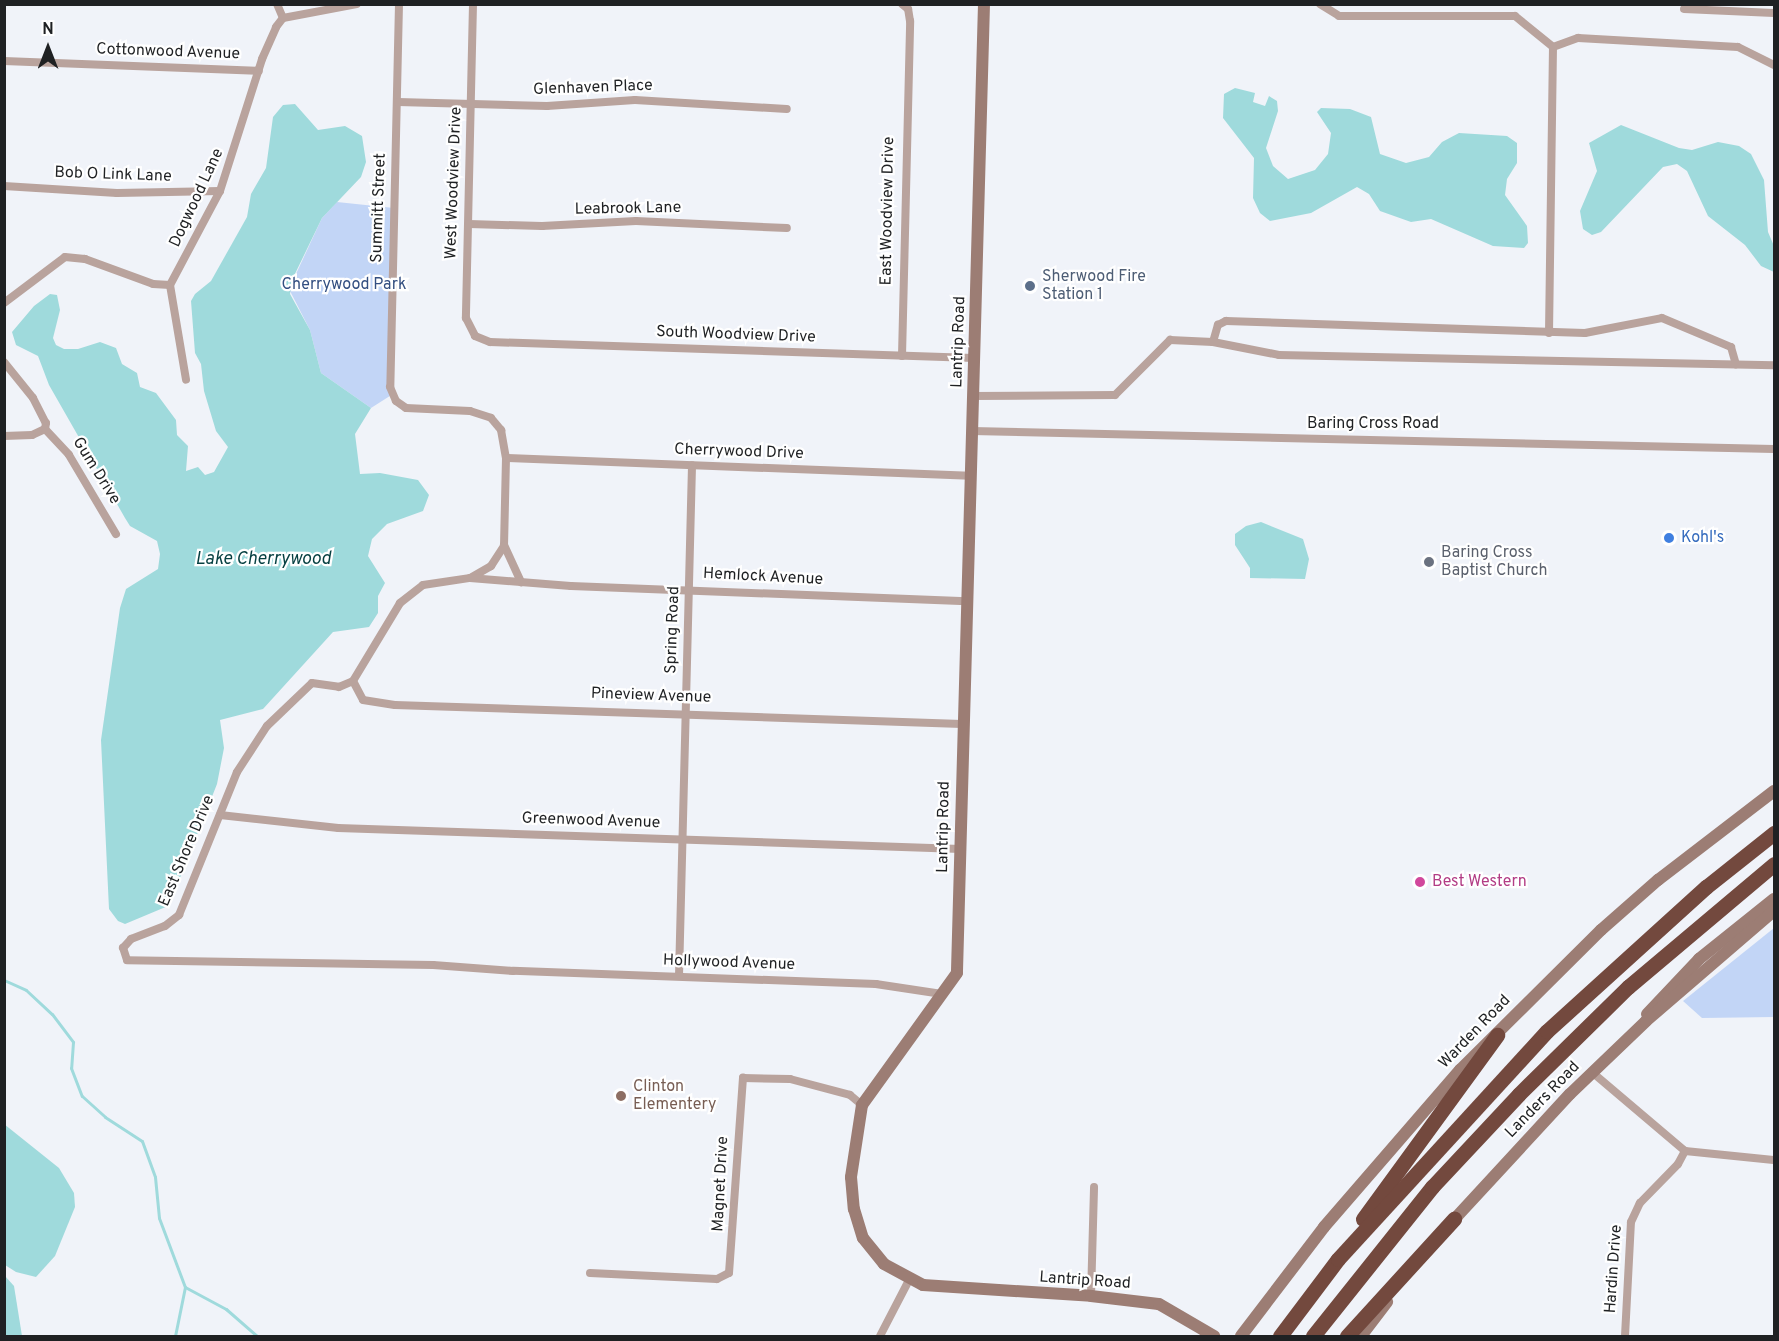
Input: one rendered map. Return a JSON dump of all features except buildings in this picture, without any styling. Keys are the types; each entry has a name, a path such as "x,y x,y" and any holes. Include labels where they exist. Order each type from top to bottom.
{"highway":[{"path":"1338,1259 1546,1031 1706,887 1774,833"},
{"path":"1313,1336 1432,1187 1535,1077 1628,987 1774,864"},
{"path":"1280,1336 1338,1259 1386,1184 1497,1035"},
{"path":"1347,1336 1454,1219"}],"street":[{"path":"277,4 283,18 357,4"},
{"name":"Summitt Street","path":"399,4 390,387 396,401 406,408 470,411 497,423 504,437 506,458"},
{"name":"West Woodview Drive","path":"473,4 466,318 475,336 497,342"},
{"name":"East Woodview Drive","path":"902,4 908,9 910,21 902,356"},
{"name":"Lantrip Road","path":"984,4 968,601 962,724 957,973 862,1105 851,1177 858,1228 884,1264 909,1280 948,1289 1091,1296 1159,1304 1215,1336"},
{"path":"1320,4 1339,16 1515,16 1553,46"},
{"path":"1684,9 1774,13"},
{"name":"Dogwood Lane","path":"170,285 220,191 268,43 283,18"},
{"path":"1553,46 1578,38 1738,47 1774,65"},
{"path":"1549,333 1553,46"},
{"name":"Cottonwood Avenue","path":"4,61 259,71"},
{"name":"Glenhaven Place","path":"398,102 564,106 635,100 788,109"},
{"name":"Bob O Link Lane","path":"4,186 117,193 220,191"},
{"name":"Leabrook Lane","path":"469,224 542,226 636,221 787,228"},
{"path":"4,303 65,257 85,259 153,284 170,285 186,380"},
{"path":"1213,342 1218,325 1226,321 1585,333 1662,318 1731,347 1736,364"},
{"path":"973,396 1115,395 1170,340 1213,342 1279,355 1774,365"},
{"name":"South Woodview Drive","path":"497,342 974,358"},
{"name":"Gum Drive","path":"4,362 33,398 45,429 69,454 116,534"},
{"path":"4,436 32,435 45,429"},
{"name":"Baring Cross Road","path":"972,431 1774,449"},
{"path":"353,681 400,603 423,585 470,578 521,582 504,545 506,458"},
{"name":"Cherrywood Drive","path":"506,458 970,476"},
{"name":"Spring Road","path":"679,976 692,465"},
{"path":"470,578 491,566 504,545"},
{"name":"Hemlock Avenue","path":"521,582 968,601"},
{"name":"Pineview Avenue","path":"353,681 357,696 378,703 962,724"},
{"name":"East Shore Drive","path":"353,681 339,687 312,683 275,717 249,751 179,915 165,926 125,943 123,954 127,960 433,965 513,971"},
{"name":"Warden Road","path":"1241,1336 1323,1227 1413,1119 1601,930 1658,880 1774,791"},
{"name":"Greenwood Avenue","path":"220,815 338,828 961,849"},
{"path":"1632,1034 1666,990 1774,899"},
{"name":"Landers Road","path":"1360,1336 1454,1219 1593,1072 1632,1034 1774,911"},
{"name":"Hollywood Avenue","path":"513,971 876,984 942,994"},
{"path":"1593,1072 1685,1151 1774,1160"},
{"name":"Magnet Drive","path":"590,1273 707,1279 723,1278 729,1273 743,1078 790,1079 850,1095 862,1105"},
{"name":"Hardin Drive","path":"1625,1336 1631,1221 1640,1203 1678,1164 1685,1151"},
{"path":"1091,1296 1094,1187"},
{"path":"880,1336 909,1280"}],"green space":[{"name":"Cherrywood Park","path":"337,202 394,208 393,394 371,408 321,373 310,330 289,289 322,218"},
{"path":"1774,928 1774,1017 1702,1018 1683,1001"}],"water":[{"path":"1235,88 1255,93 1253,102 1265,106 1269,96 1277,101 1278,111 1266,148 1273,166 1288,179 1315,170 1328,154 1331,133 1317,112 1321,108 1350,109 1371,117 1380,154 1406,163 1429,157 1442,142 1459,133 1507,136 1517,143 1517,163 1507,179 1505,195 1527,226 1528,243 1524,248 1493,246 1431,219 1411,222 1380,211 1369,194 1357,187 1311,213 1270,221 1260,213 1253,198 1254,158 1223,118 1224,94"},
{"name":"Lake Cherrywood","path":"295,104 318,130 345,126 362,136 366,162 361,177 322,218 292,280 290,294 310,330 321,373 371,408 355,434 360,474 380,473 418,480 429,495 423,511 387,524 372,539 368,556 385,583 378,596 378,613 369,627 333,632 263,709 220,720 224,748 217,784 172,898 168,906 125,924 118,921 109,909 101,740 120,608 126,589 158,569 160,554 157,541 130,526 49,385 38,356 16,345 12,332 34,306 50,294 57,295 60,310 53,338 56,345 64,349 78,349 100,342 116,348 122,364 137,373 140,387 156,393 176,420 177,435 188,446 186,471 198,467 205,475 214,472 228,447 216,431 204,391 201,364 195,353 191,301 195,294 211,281 247,217 251,194 266,168 273,117 283,105"},
{"path":"1621,125 1679,148 1692,150 1718,142 1739,146 1751,154 1764,180 1768,232 1774,246 1774,272 1761,266 1745,245 1708,216 1687,171 1677,164 1663,167 1601,232 1592,235 1583,229 1580,211 1597,171 1589,143"},
{"path":"1261,522 1303,539 1309,559 1305,579 1250,578 1250,568 1235,545 1235,534 1246,526"},
{"path":"4,1124 59,1168 74,1193 75,1207 55,1256 36,1277 16,1272 5,1265"},
{"path":"5,1276 14,1286 22,1336 5,1336"}],"waterway":[{"path":"4,980 26,990 52,1014 73,1042 71,1068 82,1096 105,1117 142,1141 155,1177 159,1218 185,1287 226,1309 257,1336"},
{"path":"175,1336 185,1287"}],"place":[{"name":"Sherwood Fire Station 1","path":"1030,286"},
{"name":"Kohl's","path":"1669,538"},
{"name":"Baring Cross Baptist Church","path":"1429,562"},
{"name":"Best Western","path":"1420,882"},
{"name":"Clinton Elementery","path":"621,1096"}]}
